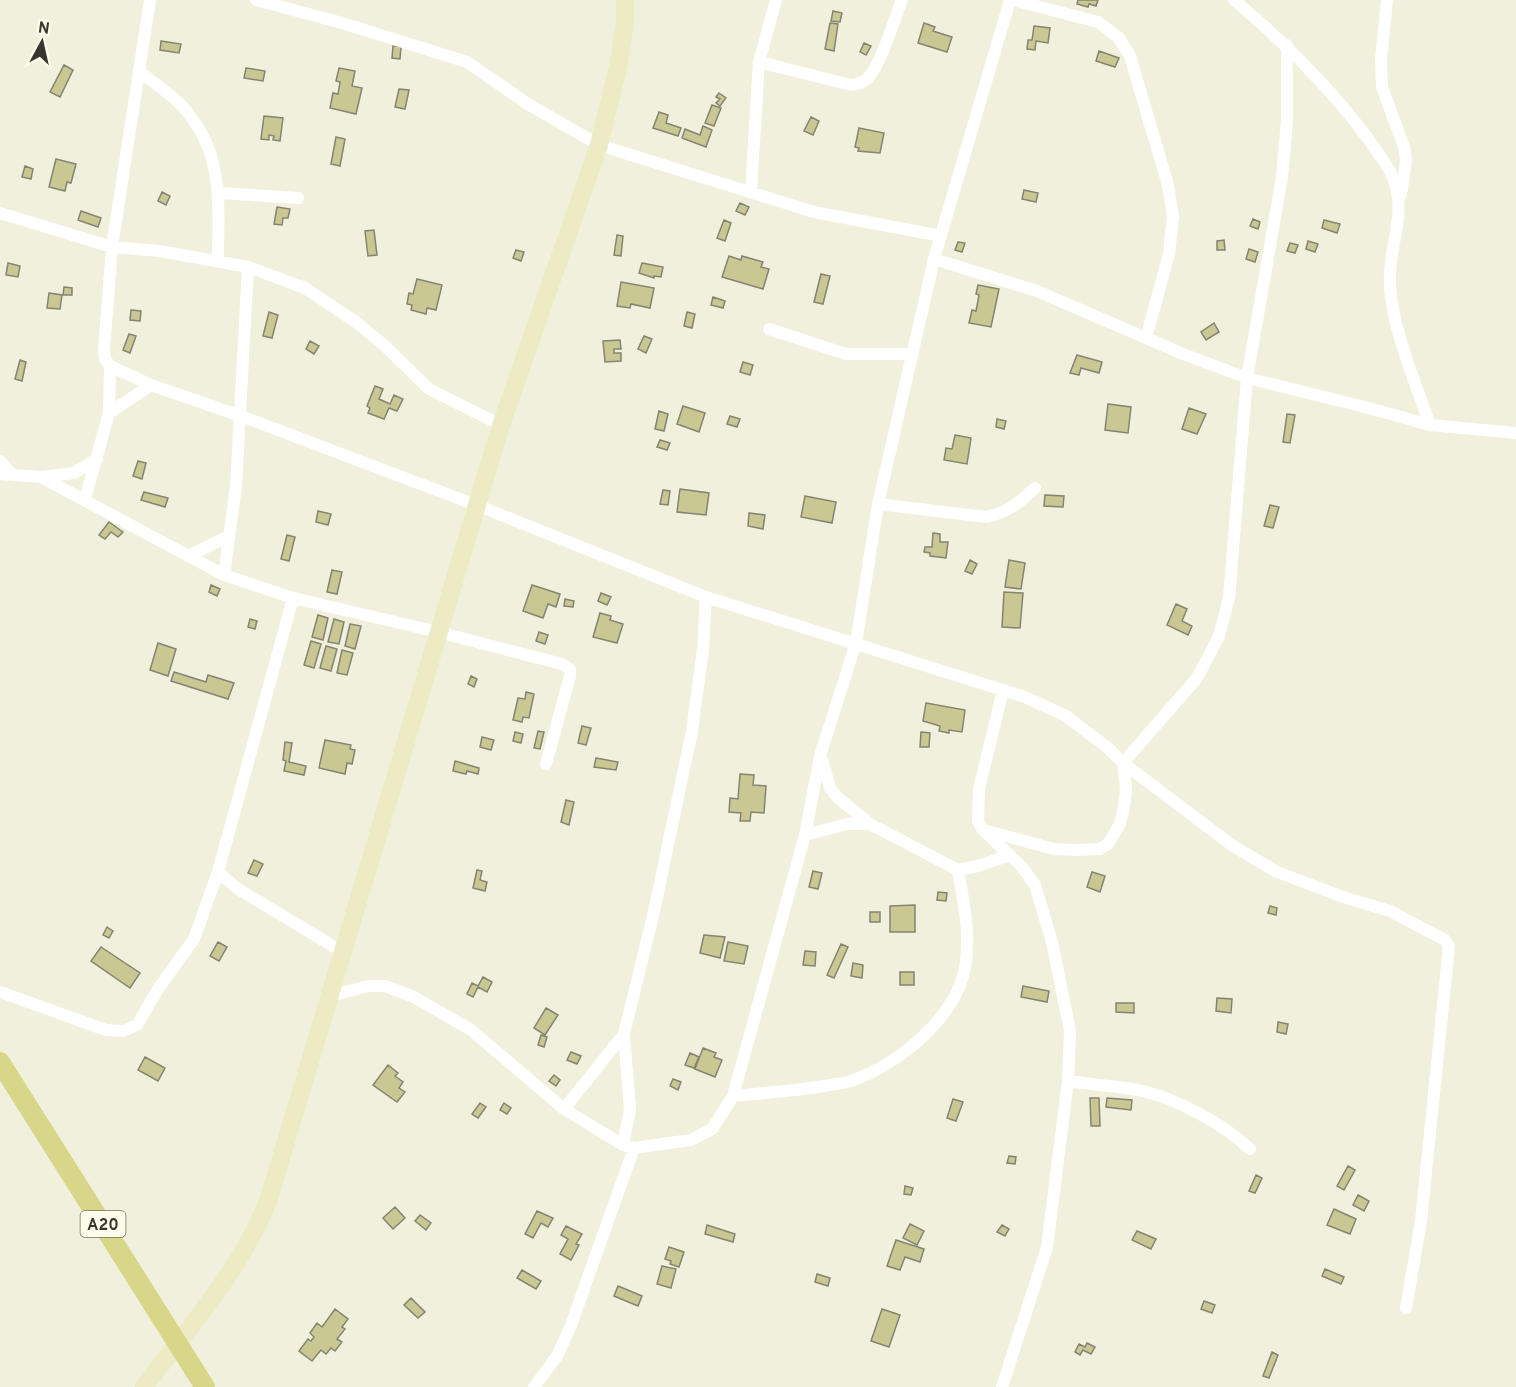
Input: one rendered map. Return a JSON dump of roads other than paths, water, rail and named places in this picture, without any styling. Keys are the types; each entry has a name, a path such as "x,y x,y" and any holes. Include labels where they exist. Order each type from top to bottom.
{"main road":[{"name":"A20","path":"0,1062 205,1387"}],"street":[{"path":"150,0 112,247 104,350 105,359 110,366 151,385 241,416 476,505 706,597 1003,690 1066,716 1108,748 1123,763 1233,846 1277,872 1346,898 1390,911 1445,940 1449,946 1421,1221 1406,1308"},
{"path":"256,0 342,22 467,62 528,104 599,145 814,212 941,236"},
{"path":"144,1387 245,1252 259,1225 269,1198 501,425 599,145 618,67 625,23 625,0"},
{"path":"751,192 759,62 776,0"},
{"path":"759,62 851,85 861,83 868,77 878,60 902,0"},
{"path":"330,996 368,986 384,986 412,996 471,1030 564,1109 628,1146 691,1140 712,1129 733,1096 805,835 820,756 856,643 878,504 934,259 1012,0 1098,22 1119,38 1130,56 1168,185 1173,216 1169,254 1146,338"},
{"path":"1387,0 1381,60 1382,87 1404,147 1406,160 1389,285 1393,310 1430,426"},
{"path":"1237,1 1287,45 1353,119 1385,163 1396,185 1400,204"},
{"path":"983,830 1054,849 1100,849 1108,844 1120,825 1124,807 1126,788 1123,763 1197,678 1218,636 1229,598 1247,378 1282,177 1287,120 1287,45"},
{"path":"140,72 182,105 196,123 212,154 219,193 218,261"},
{"path":"219,193 298,198"},
{"path":"0,213 112,247 141,249 248,267 306,288 356,322 385,346 429,389 501,425"},
{"path":"934,259 1037,291 1247,378 1361,406 1430,426 1516,433"},
{"path":"224,575 236,486 248,267"},
{"path":"769,329 846,354 913,354"},
{"path":"85,499 109,413 110,366"},
{"path":"109,413 151,385"},
{"path":"0,461 6,474 41,477 74,473 97,459"},
{"path":"41,477 224,575 293,598 562,664 570,669 569,684 546,764"},
{"path":"878,504 986,517 1001,514 1019,503 1035,488"},
{"path":"189,556 230,536"},
{"path":"534,1387 557,1356 570,1328 628,1146 630,1110 624,1034 653,916 692,731 703,649 706,597"},
{"path":"0,992 106,1030 123,1031 137,1025 194,939 210,898 293,598"},
{"path":"1002,1387 1047,1247 1068,1081 1070,1030 1052,942 1035,885 1030,876 983,830 978,822 979,789 1003,690"},
{"path":"820,756 830,788 838,798 870,825 958,870 1010,855"},
{"path":"805,835 847,824 870,825"},
{"path":"733,1096 800,1090 850,1081 893,1060 926,1034 949,1005 962,981 966,961 967,942 958,870"},
{"path":"218,872 238,889 343,952"},
{"path":"564,1109 624,1034"},
{"path":"1068,1081 1142,1091 1165,1098 1221,1126 1250,1149"}]}
